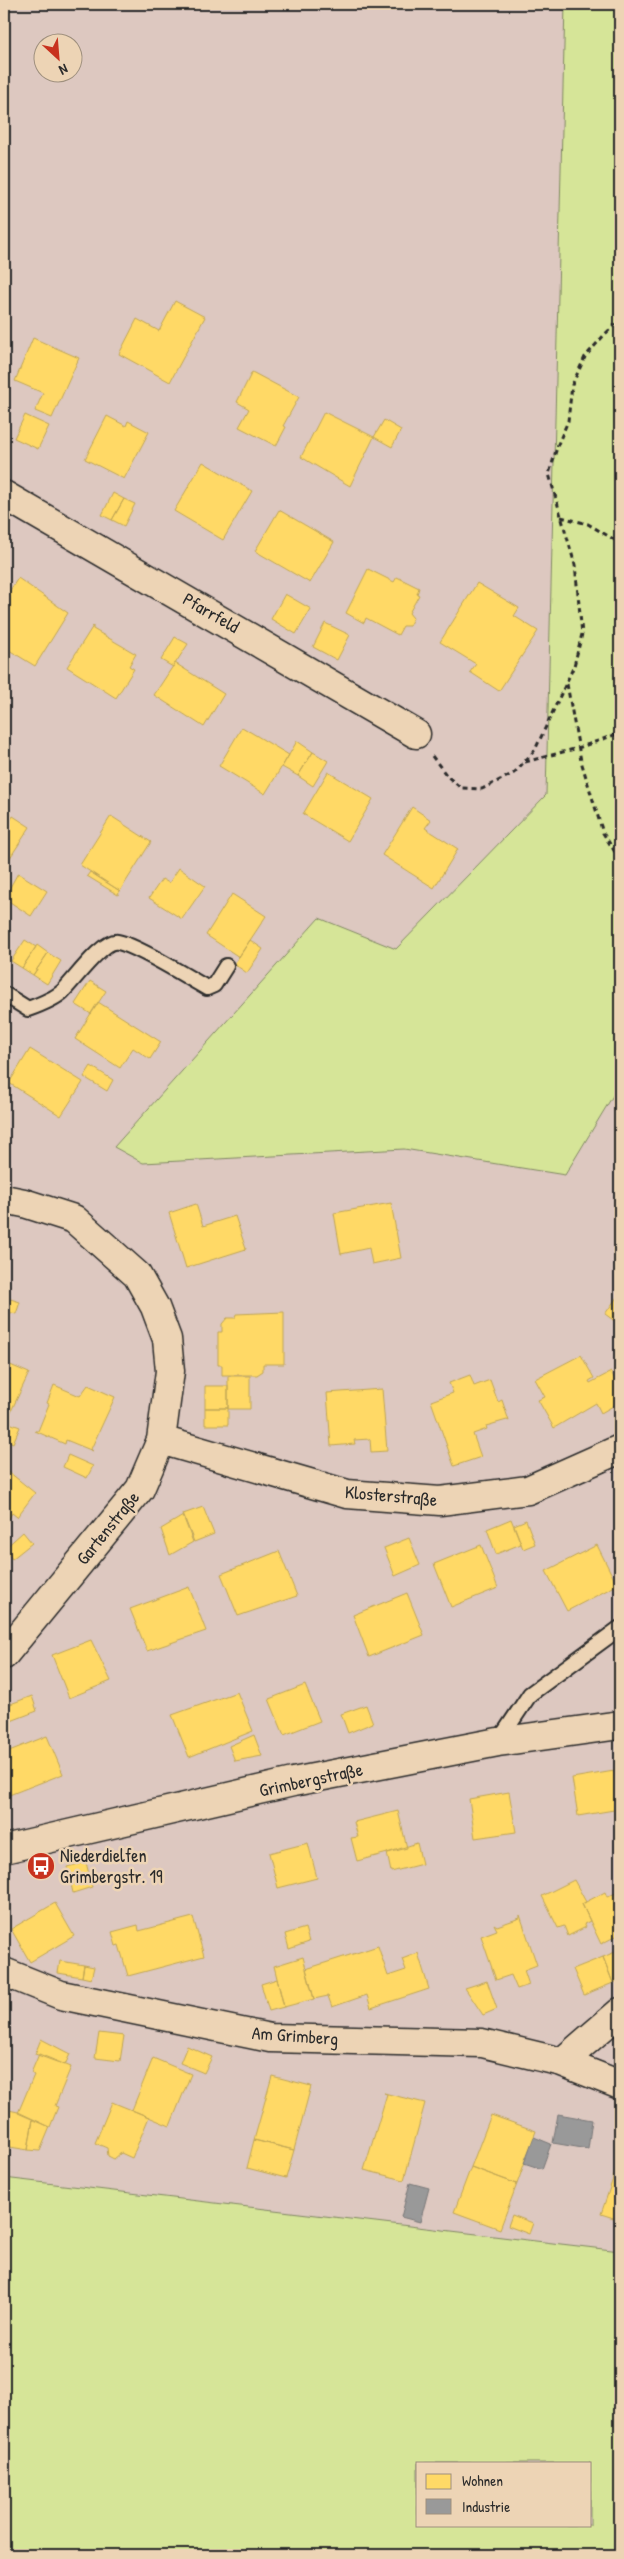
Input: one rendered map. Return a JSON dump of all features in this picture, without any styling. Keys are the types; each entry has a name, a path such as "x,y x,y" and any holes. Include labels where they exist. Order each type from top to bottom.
{"street":[{"name":"Pfarrfeld","path":"4,495 416,734"},
{"name":"Gartenstraße","path":"4,1199 24,1203 74,1219 137,1274 155,1307 167,1339 170,1370 160,1440 140,1489 4,1655"},
{"name":"Klosterstraße","path":"160,1440 346,1494 440,1501 528,1490 620,1449"},
{"name":"Grimbergstraße","path":"4,1849 293,1782 498,1742 620,1724"},
{"name":"Am Grimberg","path":"4,1972 61,1995 270,2038 482,2043 562,2062 620,2085"},
{"path":"562,2062 620,2012"}],"lane":[{"path":"4,994 28,1008 41,1004 61,993 82,967 110,943 118,942 207,988 214,985 226,966"},
{"path":"498,1742 530,1694 620,1628"}],"path":[{"path":"416,734 447,776 461,788 482,789 514,773 535,750 574,666 582,634 575,565 549,474 558,444 568,421 572,385 584,357 604,334 620,320"},
{"path":"561,517 588,524 620,543"},
{"path":"566,684 578,748 603,833 620,860"},
{"path":"524,763 578,748 620,733"}],"green space":[{"path":"565,4 620,4 620,1084 565,1175 404,1149 143,1163 114,1147 319,918 396,949 546,795"},
{"path":"4,2178 620,2251 620,2555 4,2555"}],"building: Wohnen":[{"path":"175,301 205,317 170,382 119,354 137,319 159,331"},
{"path":"33,338 79,358 52,418 35,411 43,393 15,381"},
{"path":"252,372 299,397 283,426 286,427 276,446 239,427 249,409 237,402"},
{"path":"324,412 374,437 350,486 301,457"},
{"path":"25,415 49,426 38,449 14,438"},
{"path":"107,416 126,426 128,421 149,432 124,479 85,459"},
{"path":"384,420 401,430 392,447 374,437"},
{"path":"203,462 252,491 223,540 174,511"},
{"path":"113,493 124,499 112,520 102,515"},
{"path":"124,499 135,504 124,526 112,520"},
{"path":"279,510 334,542 310,583 255,551"},
{"path":"368,569 394,582 397,577 419,588 417,594 419,595 409,613 413,618 409,626 403,626 398,635 366,618 364,623 346,613"},
{"path":"18,578 68,613 35,666 4,647 4,600"},
{"path":"477,583 519,608 514,616 538,631 499,691 470,672 476,664 440,642"},
{"path":"285,594 311,609 296,634 271,619"},
{"path":"325,623 350,635 337,660 313,647"},
{"path":"93,626 93,629 136,654 129,666 134,669 116,698 67,667"},
{"path":"175,637 188,644 173,667 161,660"},
{"path":"175,663 224,694 204,727 154,695"},
{"path":"242,727 289,755 265,794 219,766"},
{"path":"297,741 313,752 298,776 282,767"},
{"path":"313,752 328,761 313,786 298,776"},
{"path":"328,772 373,799 348,841 303,814"},
{"path":"412,807 431,820 425,828 458,849 434,888 382,855"},
{"path":"4,816 10,821 13,816 30,827 4,867"},
{"path":"111,816 151,842 120,891 80,865"},
{"path":"179,868 205,886 182,919 149,898 162,879 169,883"},
{"path":"90,872 120,891 118,895 87,876"},
{"path":"18,873 47,891 31,916 4,898"},
{"path":"232,894 266,916 239,957 206,935"},
{"path":"25,940 36,947 22,968 11,961"},
{"path":"250,940 263,949 247,973 234,964"},
{"path":"37,945 48,953 33,975 22,968"},
{"path":"48,953 61,961 47,984 33,975"},
{"path":"90,981 106,991 91,1014 75,1004"},
{"path":"98,1002 161,1042 150,1059 133,1048 120,1068 75,1039"},
{"path":"30,1049 83,1082 61,1116 9,1083"},
{"path":"91,1066 113,1080 107,1091 84,1077"},
{"path":"391,1203 401,1258 372,1264 369,1248 341,1254 334,1213"},
{"path":"196,1204 203,1226 235,1216 246,1249 186,1268 169,1213"},
{"path":"620,1293 620,1325 605,1314"},
{"path":"4,1297 20,1302 16,1314 4,1311"},
{"path":"284,1312 284,1364 263,1364 263,1371 257,1375 222,1375 222,1365 218,1365 218,1332 222,1332 222,1324 227,1318 235,1318 236,1314"},
{"path":"581,1355 594,1378 589,1381 590,1383 611,1372 620,1389 620,1402 601,1413 596,1403 554,1428 538,1400 545,1397 535,1379"},
{"path":"8,1364 29,1373 6,1422 4,1421 4,1373"},
{"path":"470,1375 474,1386 490,1380 498,1402 502,1400 509,1421 486,1426 487,1429 473,1434 481,1457 454,1466 431,1401 453,1393 449,1383"},
{"path":"228,1376 250,1376 250,1409 228,1409"},
{"path":"54,1385 80,1396 88,1385 115,1397 91,1449 93,1451 66,1440 65,1444 35,1431 38,1431 49,1404 47,1403"},
{"path":"205,1386 228,1386 228,1408 205,1408"},
{"path":"382,1389 387,1451 371,1452 370,1439 354,1440 355,1444 331,1446 327,1393"},
{"path":"205,1408 228,1408 228,1425 205,1425"},
{"path":"4,1421 20,1427 13,1443 4,1439"},
{"path":"68,1455 93,1466 87,1478 63,1467"},
{"path":"4,1468 35,1493 17,1517 12,1513 4,1527"},
{"path":"203,1507 214,1534 194,1542 183,1514"},
{"path":"183,1516 193,1542 170,1555 161,1529"},
{"path":"511,1519 521,1544 496,1554 487,1529"},
{"path":"526,1520 535,1544 523,1549 514,1525"},
{"path":"23,1532 32,1543 12,1559 4,1549"},
{"path":"409,1538 420,1565 395,1576 384,1548"},
{"path":"481,1545 498,1588 451,1607 434,1564"},
{"path":"597,1545 617,1585 567,1611 546,1571"},
{"path":"279,1551 297,1596 238,1616 221,1574"},
{"path":"189,1587 206,1631 147,1651 130,1609"},
{"path":"407,1593 424,1635 369,1657 353,1615"},
{"path":"91,1640 111,1681 69,1698 52,1655"},
{"path":"305,1685 320,1721 284,1735 269,1699"},
{"path":"237,1692 253,1731 189,1757 172,1715"},
{"path":"32,1696 37,1711 11,1721 5,1706"},
{"path":"366,1705 373,1723 348,1733 341,1714"},
{"path":"254,1735 262,1756 235,1761 229,1746"},
{"path":"47,1736 63,1774 4,1797 4,1753"},
{"path":"614,1771 620,1809 578,1816 572,1778"},
{"path":"509,1792 516,1832 475,1838 469,1799"},
{"path":"398,1811 407,1848 357,1861 351,1838 358,1837 354,1822"},
{"path":"308,1843 317,1878 278,1888 269,1853"},
{"path":"417,1843 422,1864 391,1872 387,1853"},
{"path":"86,1862 92,1887 73,1893 67,1867"},
{"path":"574,1880 586,1902 582,1904 590,1921 584,1924 586,1927 568,1936 564,1926 558,1928 542,1896"},
{"path":"620,1891 620,1934 601,1944 582,1904 605,1892 607,1897"},
{"path":"55,1903 74,1936 30,1962 11,1929"},
{"path":"520,1915 537,1965 524,1970 529,1985 517,1989 511,1975 496,1980 481,1936 497,1930 494,1924 497,1926 520,1918"},
{"path":"193,1917 204,1956 128,1976 119,1945 116,1946 112,1932 138,1925 139,1931"},
{"path":"305,1928 309,1942 289,1949 285,1934"},
{"path":"378,1946 388,1976 406,1970 402,1959 418,1953 429,1989 371,2008 367,1995 332,2007 328,1996 314,1999 306,1969"},
{"path":"620,1950 620,1980 613,1983 603,1957"},
{"path":"303,1957 314,1999 284,2007 274,1966"},
{"path":"603,1957 613,1983 584,1995 573,1969"},
{"path":"60,1961 84,1965 82,1977 58,1973"},
{"path":"84,1965 94,1967 91,1979 82,1977"},
{"path":"277,1979 284,2007 269,2011 261,1984"},
{"path":"487,1981 497,2009 483,2015 465,1988"},
{"path":"99,2033 124,2036 120,2061 95,2058"},
{"path":"41,2039 70,2054 65,2065 35,2054"},
{"path":"187,2046 212,2057 204,2073 180,2063"},
{"path":"39,2054 71,2067 55,2106 58,2107 50,2127 18,2113 34,2075 31,2073"},
{"path":"153,2058 191,2074 170,2126 132,2110"},
{"path":"272,2076 311,2086 294,2150 254,2140"},
{"path":"384,2093 425,2103 404,2180 364,2170 387,2094"},
{"path":"112,2102 149,2117 132,2158 121,2153 114,2159 108,2156 107,2148 95,2143"},
{"path":"4,2109 18,2112 33,2119 28,2150 4,2146"},
{"path":"491,2115 536,2131 517,2184 471,2167"},
{"path":"33,2119 50,2127 40,2151 28,2150"},
{"path":"254,2140 294,2150 286,2178 247,2168"},
{"path":"620,2158 620,2220 601,2214"},
{"path":"471,2167 517,2184 500,2229 454,2212"},
{"path":"512,2215 533,2223 529,2234 508,2226"}],"building: Industrie":[{"path":"558,2114 592,2120 588,2149 553,2143"},
{"path":"534,2137 551,2144 542,2169 524,2163"},
{"path":"410,2183 429,2188 420,2222 401,2217"}],"place":[{"name":"Niederdielfen Grimbergstr. 19","path":"41,1866"}]}
